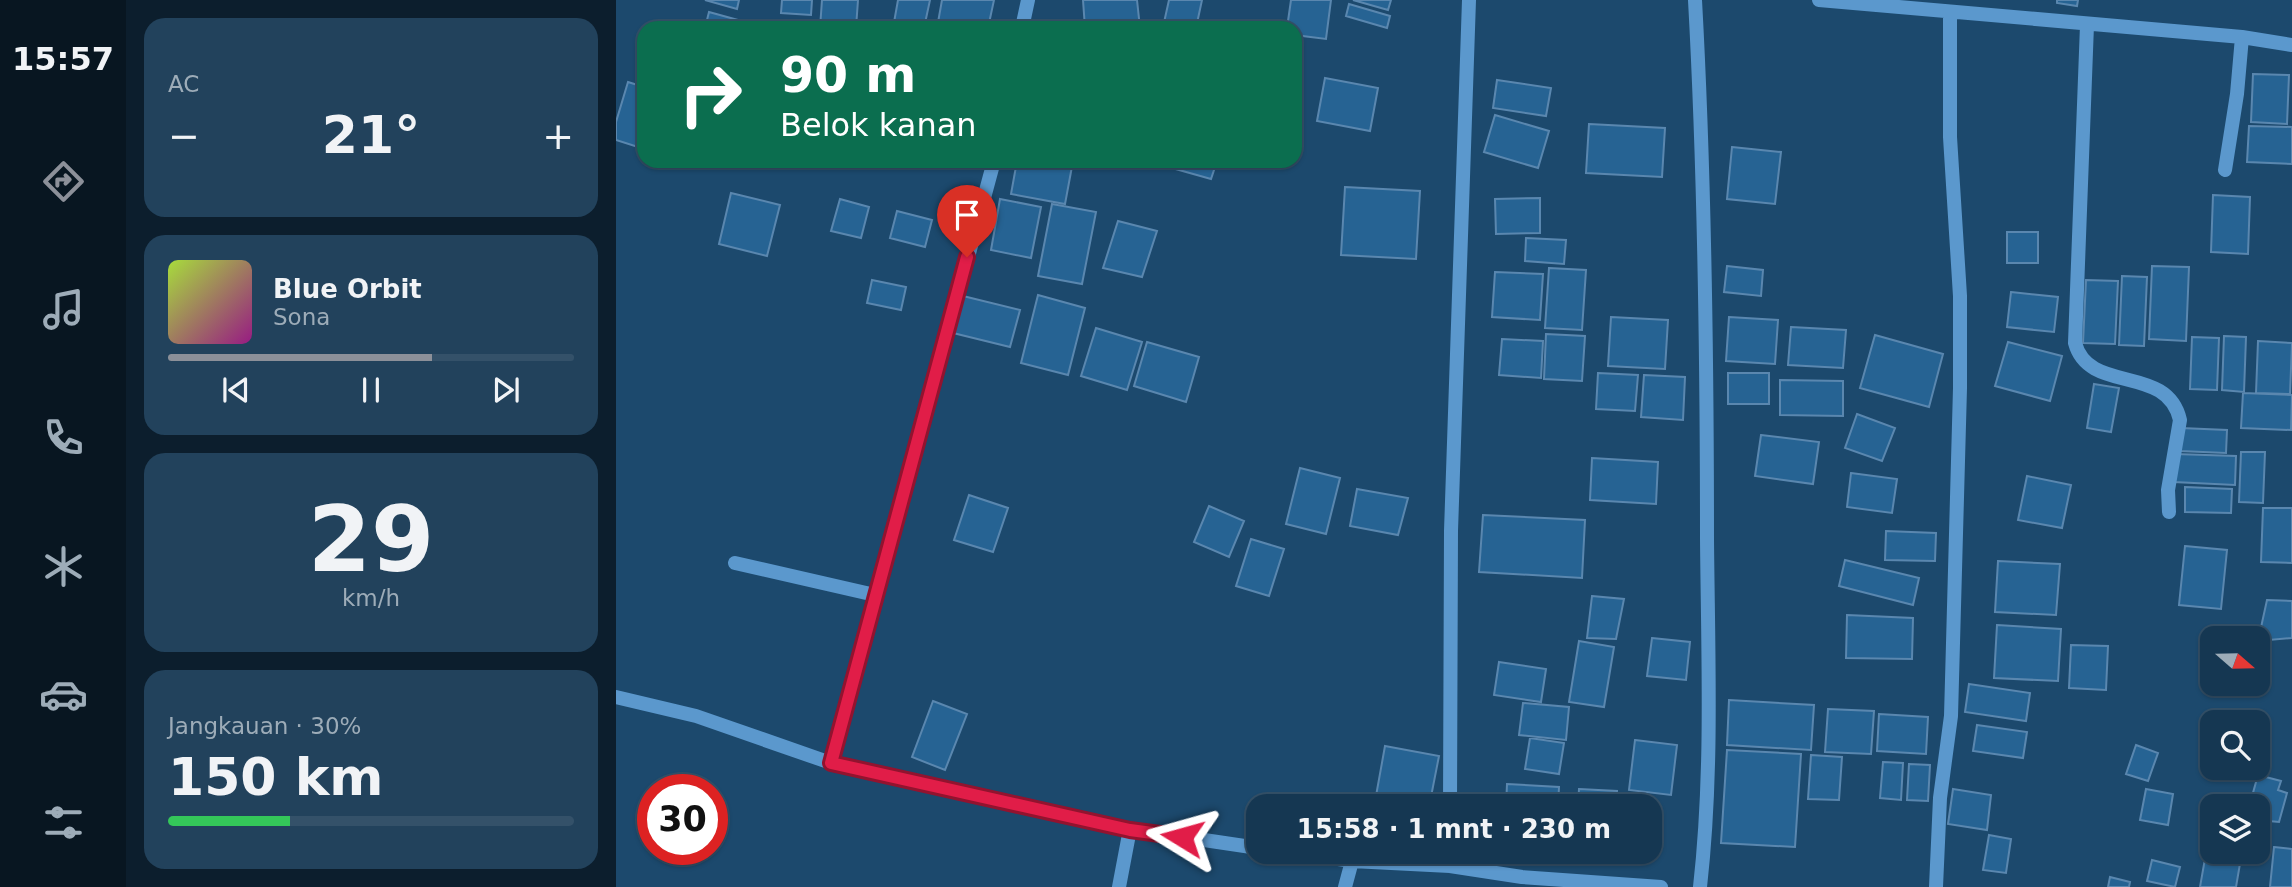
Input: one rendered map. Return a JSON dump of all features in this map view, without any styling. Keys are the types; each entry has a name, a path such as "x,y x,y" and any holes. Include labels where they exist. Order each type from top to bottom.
{"street":[{"path":"1024,21 1028,0"},
{"path":"1450,794 1451,531 1469,0"},
{"path":"1695,0 1703,151 1707,378 1708,757 1706,834 1700,887"},
{"path":"1819,0 2242,37 2292,45"},
{"path":"1936,887 1940,798 1951,716 1960,388 1960,296 1950,136 1951,13"},
{"path":"2087,25 2075,343 2078,356 2090,368 2154,386 2169,397 2177,409 2179,420 2168,490 2169,512"},
{"path":"2225,170 2237,94 2242,37"},
{"path":"831,763 992,168"},
{"path":"735,564 875,595"},
{"path":"616,698 696,716 831,763 1130,830 1246,846"},
{"path":"1119,887 1130,830"},
{"path":"1345,887 1351,864"},
{"path":"1465,864 1521,882 1661,887"}],"building":[{"path":"705,0 739,0 737,9"},
{"path":"782,0 812,0 811,15 781,13"},
{"path":"822,0 858,0 856,21 820,21"},
{"path":"898,0 930,0 926,21 894,21"},
{"path":"942,0 994,0 990,21 938,21"},
{"path":"1083,0 1137,0 1139,21 1084,21"},
{"path":"1169,0 1202,0 1198,21 1164,21"},
{"path":"1291,0 1331,0 1326,39 1302,36 1302,21 1288,21"},
{"path":"1353,0 1391,0 1388,10"},
{"path":"2057,0 2078,0 2077,6 2057,3"},
{"path":"1349,4 1390,16 1387,28 1346,16"},
{"path":"709,12 738,20 738,21 707,21"},
{"path":"2253,74 2289,75 2287,124 2251,122"},
{"path":"1325,78 1378,88 1370,131 1317,121"},
{"path":"1497,80 1551,88 1546,116 1493,108"},
{"path":"628,82 637,85 637,147 616,140 616,122"},
{"path":"1495,115 1549,131 1538,168 1484,152"},
{"path":"1589,124 1665,128 1662,177 1586,173"},
{"path":"2249,126 2292,127 2292,164 2247,162"},
{"path":"1732,147 1781,152 1775,204 1727,199"},
{"path":"1016,168 1072,168 1065,204 1011,194"},
{"path":"1172,168 1215,168 1211,179"},
{"path":"1345,187 1420,191 1416,259 1341,255"},
{"path":"731,193 780,205 767,256 719,244"},
{"path":"2213,195 2250,197 2248,254 2211,252"},
{"path":"1540,198 1540,233 1496,234 1495,199"},
{"path":"840,199 869,207 861,238 831,231"},
{"path":"1000,199 1041,207 1031,258 991,250"},
{"path":"1052,204 1096,212 1082,284 1038,276"},
{"path":"897,211 932,220 925,247 890,238"},
{"path":"1118,221 1157,231 1142,277 1103,268"},
{"path":"2007,232 2038,232 2038,263 2007,263"},
{"path":"1526,238 1566,240 1564,264 1525,261"},
{"path":"1727,266 1763,270 1761,296 1724,292"},
{"path":"2152,266 2189,267 2186,341 2149,339"},
{"path":"1549,268 1586,270 1582,330 1545,328"},
{"path":"1495,272 1543,274 1540,320 1492,317"},
{"path":"2122,276 2147,277 2144,346 2119,345"},
{"path":"872,280 906,287 901,310 867,303"},
{"path":"2086,280 2118,281 2115,344 2083,343"},
{"path":"2011,292 2058,297 2054,332 2007,327"},
{"path":"1038,295 1085,308 1068,375 1021,363"},
{"path":"963,296 1020,310 1010,347 953,333"},
{"path":"1611,317 1668,320 1665,369 1608,366"},
{"path":"1729,317 1778,320 1775,364 1726,361"},
{"path":"1791,327 1846,330 1843,368 1788,365"},
{"path":"1096,328 1142,342 1127,390 1081,376"},
{"path":"1546,334 1585,336 1582,381 1544,379"},
{"path":"1875,335 1943,354 1929,407 1860,388"},
{"path":"2224,336 2246,337 2244,392 2222,390"},
{"path":"2192,337 2219,338 2217,390 2190,389"},
{"path":"1502,339 1543,341 1541,378 1499,375"},
{"path":"2258,341 2292,343 2290,394 2256,393"},
{"path":"1147,342 1199,357 1186,402 1134,386"},
{"path":"2008,342 2062,356 2050,401 1995,386"},
{"path":"1598,373 1638,375 1635,411 1596,409"},
{"path":"1728,373 1769,373 1769,404 1728,404"},
{"path":"1644,375 1685,377 1683,420 1641,417"},
{"path":"1780,380 1843,381 1843,416 1780,415"},
{"path":"2094,384 2119,388 2111,432 2087,428"},
{"path":"2243,393 2292,395 2291,430 2241,428"},
{"path":"1857,414 1895,428 1882,461 1845,448"},
{"path":"2181,428 2227,430 2226,453 2180,451"},
{"path":"1761,435 1819,442 1813,484 1755,476"},
{"path":"2241,452 2265,452 2263,503 2239,502"},
{"path":"2175,454 2236,456 2235,485 2174,482"},
{"path":"1592,458 1658,462 1656,504 1590,500"},
{"path":"1300,468 1340,478 1326,534 1286,524"},
{"path":"1851,473 1897,479 1892,513 1847,507"},
{"path":"2027,476 2071,485 2062,528 2018,520"},
{"path":"2185,487 2232,489 2231,513 2185,512"},
{"path":"1357,489 1408,498 1398,535 1350,526"},
{"path":"969,495 1008,508 993,552 954,540"},
{"path":"1209,506 1244,521 1229,557 1194,542"},
{"path":"2263,508 2292,508 2292,563 2261,562"},
{"path":"1483,515 1585,520 1582,578 1479,572"},
{"path":"1886,531 1936,533 1935,561 1885,560"},
{"path":"1251,539 1284,549 1269,596 1236,586"},
{"path":"2185,546 2227,550 2221,609 2179,605"},
{"path":"1845,560 1919,578 1913,605 1839,586"},
{"path":"1998,561 2060,564 2056,615 1995,612"},
{"path":"1592,596 1624,599 1616,639 1587,638"},
{"path":"2267,600 2292,601 2292,638 2270,640 2270,626 2261,626"},
{"path":"1847,615 1913,618 1912,659 1846,658"},
{"path":"1997,625 2061,629 2058,681 1994,678"},
{"path":"1652,638 1690,642 1686,680 1647,676"},
{"path":"1579,641 1614,647 1604,707 1569,702"},
{"path":"2071,645 2108,646 2106,690 2069,688"},
{"path":"1499,662 1546,669 1541,702 1494,695"},
{"path":"1969,684 2030,693 2026,721 1965,712"},
{"path":"1729,700 1814,705 1811,750 1727,745"},
{"path":"933,701 967,714 945,770 912,757"},
{"path":"1523,703 1569,707 1566,740 1519,735"},
{"path":"1828,709 1874,711 1871,754 1825,752"},
{"path":"1879,714 1928,717 1926,754 1877,751"},
{"path":"1977,725 2027,732 2023,758 1973,751"},
{"path":"1530,738 1564,743 1559,774 1525,769"},
{"path":"1635,740 1677,745 1671,795 1629,790"},
{"path":"2136,745 2158,753 2148,781 2126,774"},
{"path":"1385,746 1439,756 1432,794 1376,794"},
{"path":"1727,750 1801,754 1795,847 1721,843"},
{"path":"1811,755 1842,757 1839,800 1808,799"},
{"path":"1883,762 1903,763 1901,800 1880,798"},
{"path":"1909,764 1930,765 1928,801 1907,800"},
{"path":"2270,778 2281,781 2278,790 2287,793 2279,822 2270,821 2270,794 2253,794 2257,780"},
{"path":"1507,784 1559,787 1559,794 1507,794"},
{"path":"1579,789 1617,791 1617,794 1579,794"},
{"path":"1953,789 1991,795 1987,830 1948,824"},
{"path":"2146,789 2173,794 2168,825 2140,820"},
{"path":"1989,835 2011,839 2006,873 1983,870"},
{"path":"2274,847 2292,849 2292,887 2270,887"},
{"path":"2152,860 2180,867 2175,887 2147,881"},
{"path":"2204,864 2240,864 2236,887 2200,887"},
{"path":"2110,877 2130,882 2129,887 2108,887"}],"route":[{"path":"967,257 831,763 1130,830 1182,837"}]}
